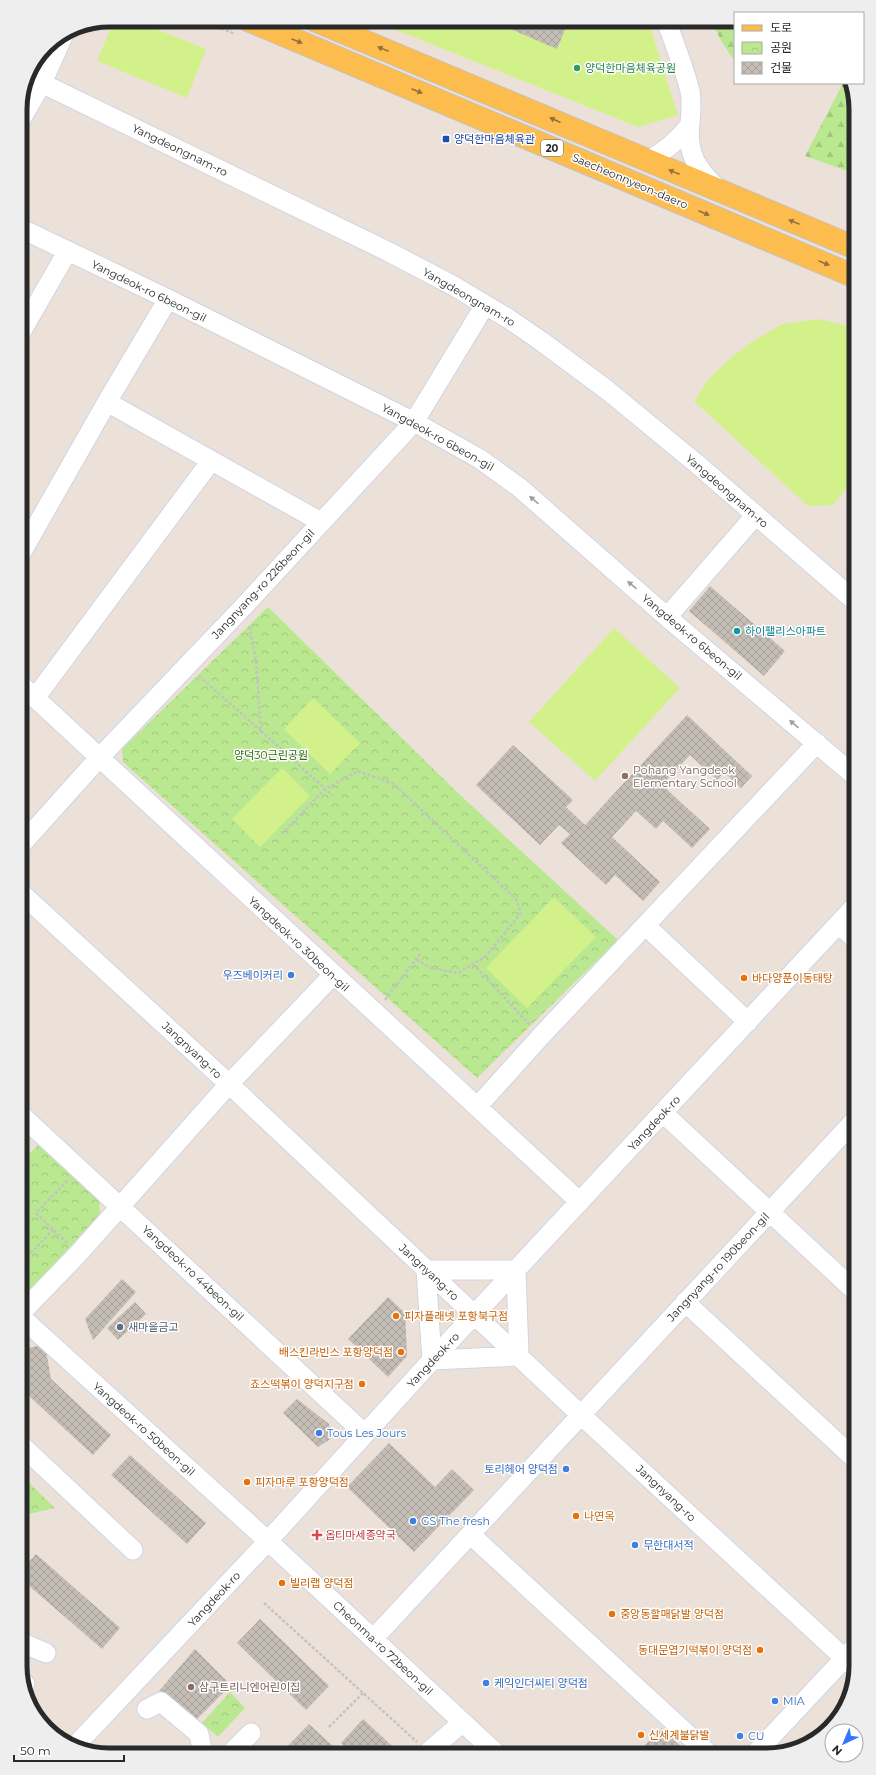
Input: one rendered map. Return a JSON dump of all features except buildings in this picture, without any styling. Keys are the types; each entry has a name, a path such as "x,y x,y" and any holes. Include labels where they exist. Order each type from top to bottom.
{"main road":[{"name":"Saecheonnyeon-daero","path":"265,27 849,274"},
{"name":"20","path":"331,27 541,114 648,162 722,191 849,245"}],"street":[{"path":"668,27 690,90 692,108 690,145 697,166 705,176 722,191"},
{"path":"28,100 35,80 57,46"},
{"name":"Yangdeongnam-ro","path":"35,80 386,251 485,304 541,340 607,390 697,464 755,516 849,596"},
{"path":"648,162 667,150 682,135 690,124"},
{"name":"Yangdeok-ro 6beon-gil","path":"27,232 168,299 414,422 480,459 520,488 667,617 849,771"},
{"path":"27,322 67,252"},
{"path":"27,543 107,402 168,299"},
{"name":"Jangnyang-ro 226beon-gil","path":"27,838 99,758 186,665 245,605 414,422 485,304"},
{"path":"107,402 321,522"},
{"path":"35,698 212,461"},
{"path":"667,617 755,516"},
{"name":"Yangdeok-ro 30beon-gil","path":"27,691 580,1202"},
{"path":"477,1107 541,1036 817,743"},
{"name":"Jangnyang-ro","path":"27,898 229,1084 581,1415 849,1654"},
{"name":"Yangdeok-ro","path":"79,1742 268,1541 432,1360 849,913"},
{"path":"839,924 849,933"},
{"path":"646,926 748,1022"},
{"path":"27,1308 78,1254 229,1084 333,975"},
{"path":"663,1113 849,1285"},
{"name":"Yangdeok-ro 44beon-gil","path":"27,1120 365,1434"},
{"name":"Jangnyang-ro 190beon-gil","path":"373,1639 849,1126"},
{"path":"426,1270 516,1270 519,1356 432,1360 426,1270"},
{"path":"685,1302 849,1454"},
{"name":"Yangdeok-ro 50beon-gil","path":"27,1321 268,1541"},
{"path":"27,1451 133,1550"},
{"path":"471,1534 702,1748"},
{"name":"Cheonma-ro 72beon-gil","path":"268,1541 490,1748"},
{"path":"27,1645 46,1653"},
{"path":"761,1748 849,1660"},
{"path":"147,1709 161,1702 199,1734 202,1748"},
{"path":"434,1748 462,1722"},
{"path":"236,1748 251,1733"}],"path":[{"path":"245,605 256,660 261,731"},
{"path":"186,665 333,796"},
{"path":"282,834 325,789 358,772 394,784 516,899 520,913 486,956 473,964 458,973 431,968 416,959"},
{"path":"376,1014 420,954"},
{"path":"473,964 541,1036"},
{"path":"78,1254 36,1213 79,1168"},
{"path":"27,1257 53,1230"},
{"path":"264,1603 424,1748"},
{"path":"329,1727 363,1693"}],"green space":[{"path":"111,27 151,27 206,49 187,98 97,61"},
{"name":"양덕한마음체육공원","path":"388,27 650,27 678,115 638,127"},
{"path":"714,27 734,27 734,60"},
{"path":"842,84 845,84 849,104 849,172 805,156"},
{"path":"818,319 849,326 849,485 833,505 808,506 694,401 708,380 726,362 750,343 782,324"},
{"name":"양덕30근린공원","path":"268,607 460,795 618,940 477,1078 123,762 122,749"},
{"path":"614,628 680,688 595,781 529,722"},
{"path":"313,698 360,743 330,774 284,729"},
{"path":"282,768 310,796 260,847 232,819"},
{"path":"554,897 596,937 527,1008 486,968"},
{"path":"40,1143 99,1198 100,1214 32,1288 27,1288 27,1156"},
{"path":"27,1481 55,1508 29,1514 27,1513"},
{"path":"230,1692 245,1708 218,1737 202,1723"}],"place":[{"name":"양덕한마음체육공원","path":"577,68"},
{"name":"양덕한마음체육관","path":"446,139"},
{"name":"하이팰리스아파트","path":"737,631"},
{"name":"Pohang Yangdeok Elementary School","path":"625,776"},
{"name":"우즈베이커리","path":"291,975"},
{"name":"바다양푼이동태탕","path":"744,978"},
{"name":"피자플래넷 포항북구점","path":"396,1316"},
{"name":"새마을금고","path":"120,1327"},
{"name":"배스킨라빈스 포항양덕점","path":"401,1352"},
{"name":"죠스떡볶이 양덕지구점","path":"362,1384"},
{"name":"Tous Les Jours","path":"319,1433"},
{"name":"토리헤어 양덕점","path":"566,1469"},
{"name":"피자마루 포항양덕점","path":"247,1482"},
{"name":"나연옥","path":"576,1516"},
{"name":"GS The fresh","path":"413,1521"},
{"name":"옵티마세종약국","path":"317,1535"},
{"name":"무한대서적","path":"635,1545"},
{"name":"빌리랩 양덕점","path":"282,1583"},
{"name":"중앙동할매닭발 양덕점","path":"612,1614"},
{"name":"동대문엽기떡볶이 양덕점","path":"760,1650"},
{"name":"케익인더씨티 양덕점","path":"486,1683"},
{"name":"삼구트리니엔어린이집","path":"191,1687"},
{"name":"MIA","path":"775,1701"},
{"name":"신세계불닭발","path":"641,1735"},
{"name":"CU","path":"740,1736"}]}
